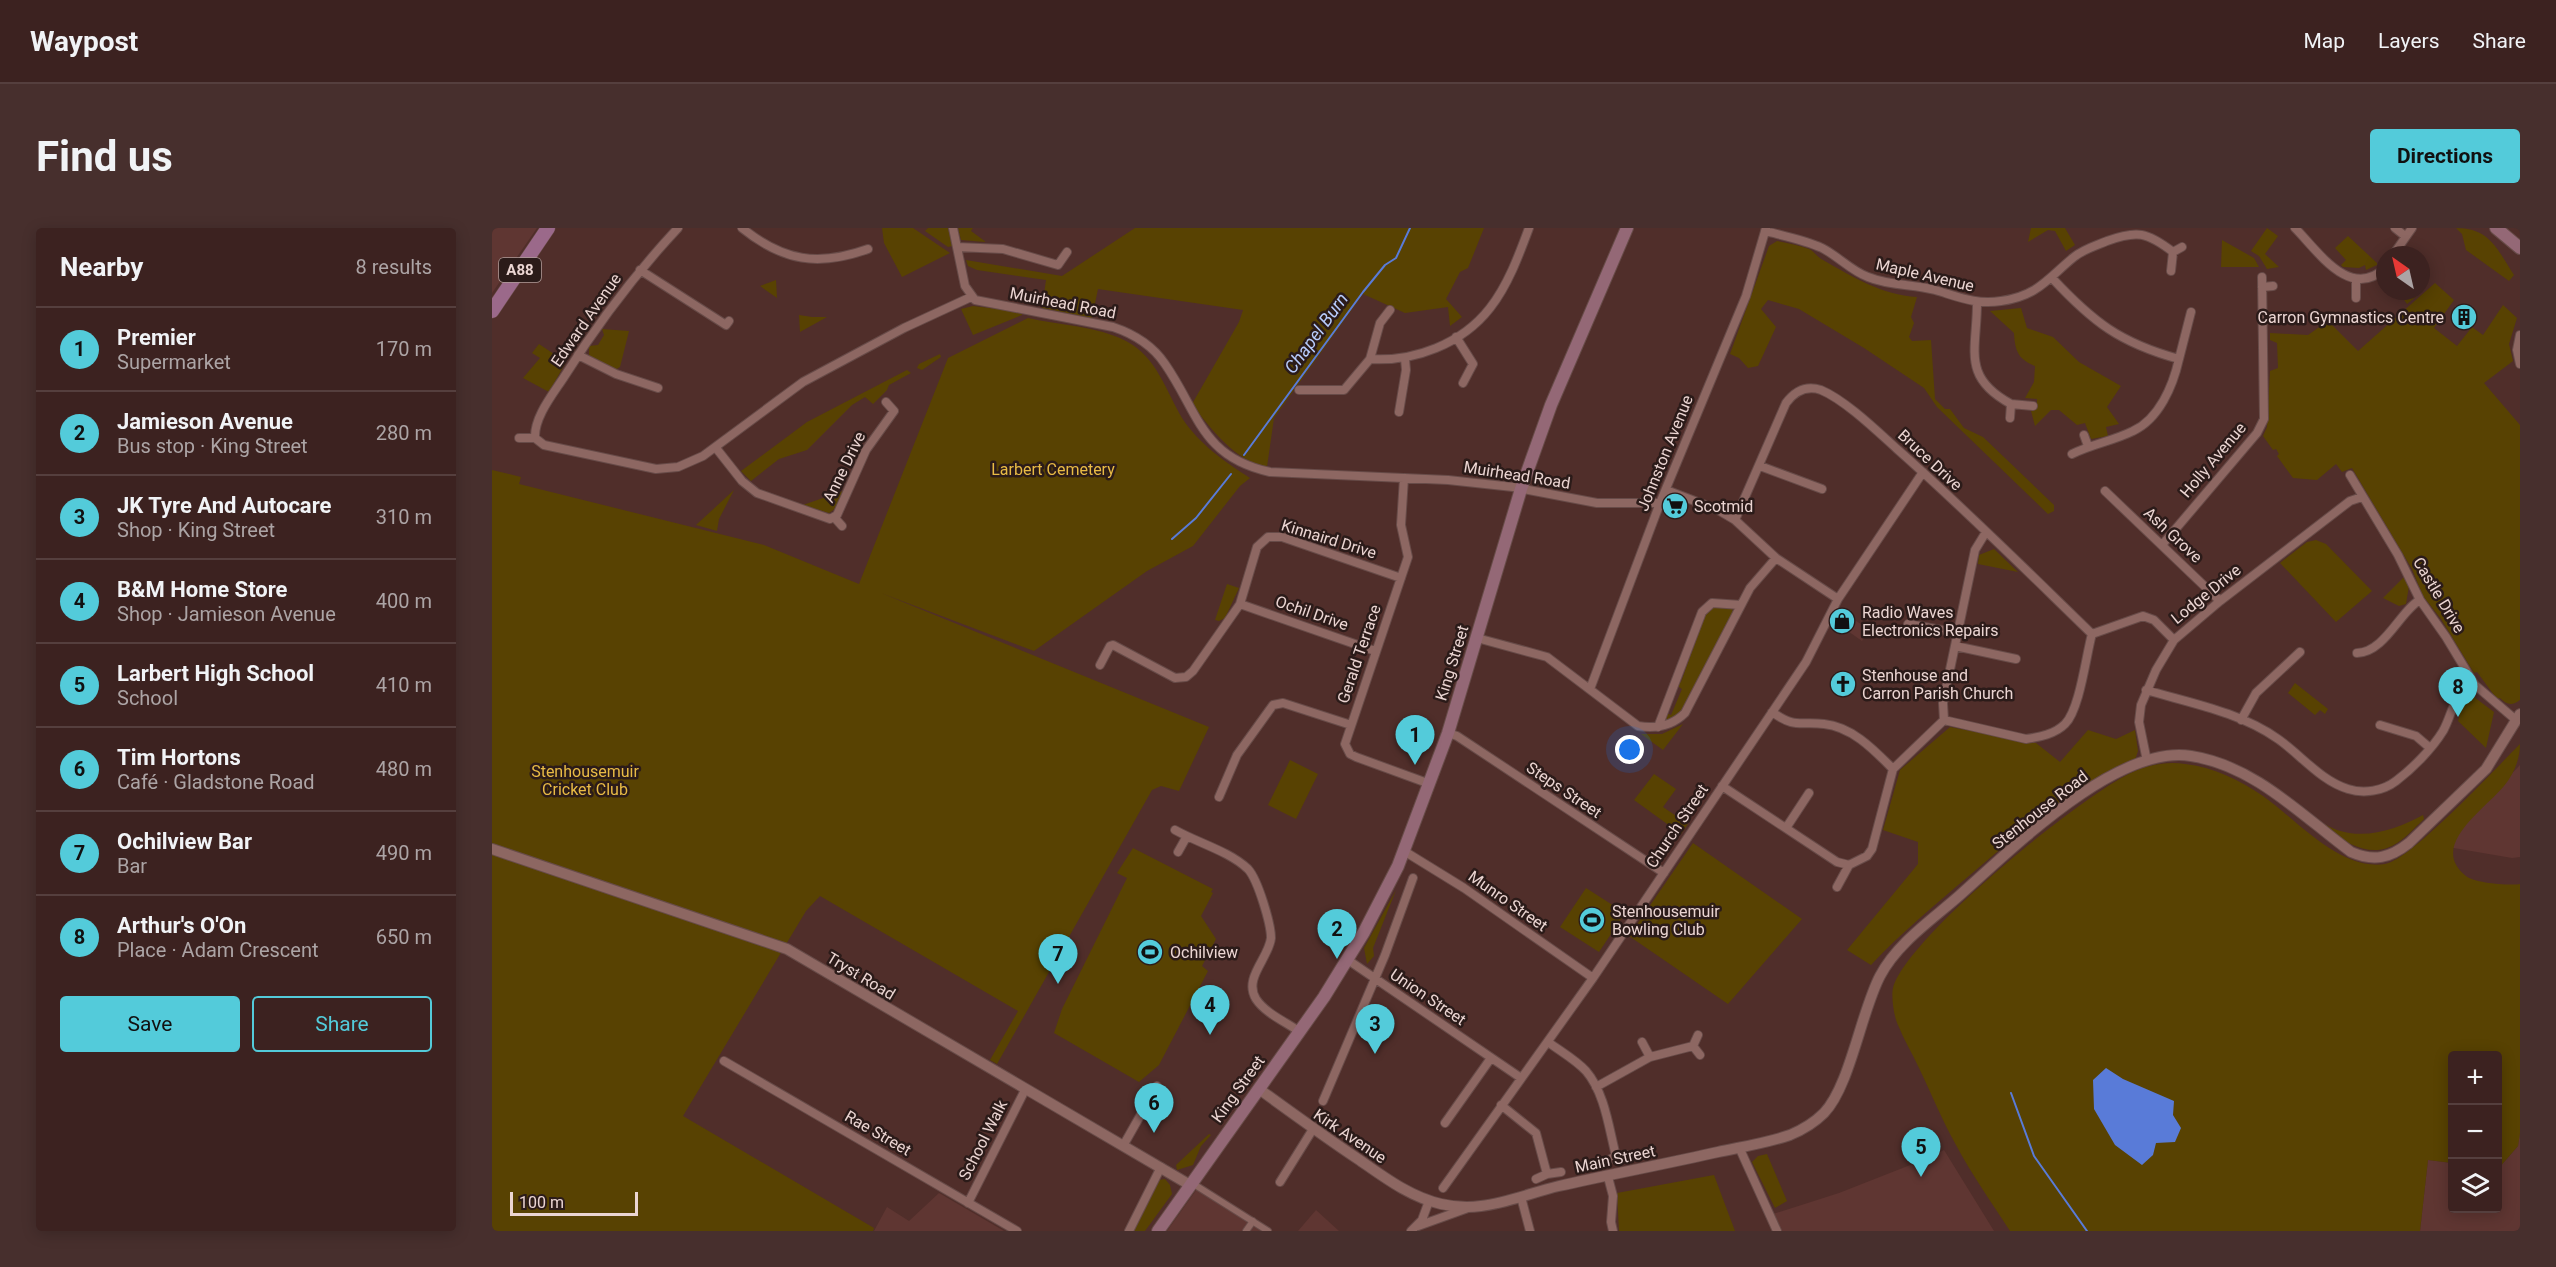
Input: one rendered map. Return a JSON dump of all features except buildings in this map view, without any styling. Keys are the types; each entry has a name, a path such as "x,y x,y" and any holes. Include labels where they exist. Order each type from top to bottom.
{"main road":[{"name":"A88","path":"492,311 548,228"},
{"name":"King Street","path":"1158,1231 1300,1032 1348,960 1404,851 1448,733 1521,489 1551,405 1627,228"},
{"path":"2496,228 2520,248"}],"street":[{"name":"Edward Avenue","path":"535,438 542,414 596,327 640,270 678,228"},
{"path":"519,438 535,438 544,445 656,469 678,467 703,456 803,382 904,328 971,297 965,286 953,228"},
{"path":"1370,359 1406,359 1436,348 1456,337 1482,317 1507,280 1528,228"},
{"path":"2295,228 2338,272 2356,280 2376,275"},
{"path":"2395,228 2405,236"},
{"path":"2399,246 2412,228"},
{"path":"745,229 786,255 801,259 831,259 868,249"},
{"name":"Maple Avenue","path":"1766,230 1821,248 1865,276 1886,284 1927,288 1977,303 2019,297 2052,278 2085,250 2119,236 2133,233 2144,234 2173,252"},
{"name":"Johnston Avenue","path":"1590,689 1660,503 1746,296 1766,230"},
{"path":"957,247 1003,249 1058,265 1066,252"},
{"path":"2171,271 2173,252 2182,247"},
{"path":"640,270 726,326 729,321"},
{"path":"2052,278 2083,311 2123,339 2136,346 2179,359"},
{"path":"2356,280 2356,298"},
{"name":"Holly Avenue","path":"2162,544 2256,433 2264,419 2262,282 2273,286"},
{"name":"Muirhead Road","path":"971,297 980,303 1113,327 1130,333 1145,343 1165,363 1191,412 1207,435 1226,454 1252,468 1269,472 1448,480 1521,489 1597,503 1660,503"},
{"path":"1977,303 1973,351 1977,374 1995,396 2011,404 2032,406"},
{"path":"1304,388 1344,390 1370,359 1380,323 1390,310"},
{"path":"2072,454 2141,427 2163,400 2174,378 2191,312"},
{"path":"2520,335 2517,350 2520,364"},
{"path":"1456,337 1473,364 1463,383"},
{"path":"578,355 616,374 658,388"},
{"path":"1401,406 1406,359"},
{"name":"Bruce Drive","path":"1735,520 1786,403 1797,391 1809,388 1823,391 1856,414 1923,472 2092,634"},
{"name":"Anne Drive","path":"716,448 742,481 757,492 825,519 834,518 841,509 866,450 894,411 886,402"},
{"path":"2010,418 2011,404"},
{"path":"2084,435 2088,446"},
{"path":"1760,466 1822,489"},
{"name":"Church Street","path":"1443,1188 1593,978 1806,663 1838,599 1923,472"},
{"name":"Castle Drive","path":"2350,475 2398,555 2420,600 2475,685 2518,717"},
{"name":"Gerald Terrace","path":"1404,478 1401,525 1408,553 1345,744 1350,754 1430,784"},
{"path":"1666,490 1718,510 1735,520 1776,558 1838,599"},
{"name":"Ash Grove","path":"2105,491 2220,601"},
{"name":"Lodge Drive","path":"2147,761 2139,722 2141,705 2146,690 2174,640 2220,601 2350,501 2362,497"},
{"name":"Anne Drive","path":"834,518 842,526"},
{"path":"1722,786 1837,862 1849,865 1857,863 1872,849 1893,769 1944,720 1943,703 1975,550 1986,532"},
{"name":"Kinnaird Drive","path":"1100,665 1110,646 1113,645 1175,678 1186,677 1199,663 1240,604 1257,547 1262,541 1275,536 1401,578"},
{"path":"1477,638 1547,657 1638,726 1658,727 1671,724 1685,713 1741,605 1758,577 1776,558"},
{"path":"2357,653 2366,653 2397,626 2410,606 2420,600"},
{"path":"1658,727 1702,612 1712,603 1741,605"},
{"name":"Ochil Drive","path":"1240,604 1375,651"},
{"path":"1944,720 2026,739 2053,732 2066,724 2073,710 2092,634 2143,616 2154,620 2174,640"},
{"path":"1908,624 1958,633"},
{"path":"1955,646 2016,659"},
{"path":"2241,720 2256,693 2300,652"},
{"path":"2146,690 2241,720 2278,739 2336,785 2356,792 2376,790 2395,782 2430,748 2443,731 2459,693 2475,685"},
{"path":"1219,797 1238,754 1273,705 1283,703 1351,725"},
{"path":"1772,712 1786,722 1799,725 1824,724 1862,739 1893,769"},
{"name":"Stenhouse Road","path":"1768,1141 1797,1131 1825,1111 1841,1084 1880,976 1896,953 2007,853 2078,795 2100,782 2147,761 2165,756 2189,755 2229,766 2267,786 2351,852 2364,857 2385,857 2397,853 2409,843 2486,769 2518,717"},
{"path":"2380,725 2416,736 2430,748"},
{"name":"Steps Street","path":"1448,733 1457,736 1664,873"},
{"path":"1786,828 1809,793"},
{"path":"1175,830 1236,861 1251,873 1266,915 1270,939 1255,973 1253,986 1255,997 1262,1006 1300,1032"},
{"path":"1178,852 1187,836"},
{"name":"Tryst Road","path":"492,849 780,946 1191,1184"},
{"name":"Munro Street","path":"1404,851 1455,883 1593,978"},
{"path":"1837,887 1849,865"},
{"path":"1323,1101 1375,979 1413,878"},
{"name":"Union Street","path":"1348,960 1521,1078"},
{"path":"1694,1046 1698,1035"},
{"path":"1548,1042 1586,1071 1596,1088 1606,1114 1616,1156"},
{"path":"1642,1042 1650,1057"},
{"path":"1596,1088 1650,1057 1694,1046"},
{"path":"1694,1046 1700,1055"},
{"path":"1445,1124 1491,1058"},
{"name":"Rae Street","path":"724,1061 1017,1231"},
{"path":"1123,1146 1157,1086"},
{"name":"Kirk Avenue","path":"1259,1089 1394,1184 1429,1201"},
{"name":"School Walk","path":"968,1203 1026,1090"},
{"path":"1501,1105 1536,1133 1547,1174"},
{"path":"1280,1182 1313,1129"},
{"name":"Main Street","path":"1415,1228 1469,1208 1521,1197 1557,1186 1608,1177 1768,1141"},
{"path":"1739,1147 1777,1231"},
{"path":"1606,1161 1616,1156 1627,1155"},
{"path":"1129,1231 1161,1167"},
{"path":"1536,1179 1547,1174 1561,1173"},
{"path":"1608,1177 1613,1196 1611,1222 1613,1231"},
{"path":"1191,1184 1268,1231"},
{"path":"1521,1197 1530,1231"},
{"name":"Main Street","path":"1415,1228 1425,1215 1429,1201 1469,1208"},
{"path":"1246,1231 1253,1221"}],"shaded area":[{"path":"492,228 537,228 492,293"},
{"path":"1841,611 1870,630 1862,641 1835,622"},
{"path":"2520,765 2520,857 2512,858 2442,846"},
{"path":"2520,1133 2520,1231 2420,1231 2428,1160 2448,1162 2448,1213 2502,1213 2502,1164 2518,1146"},
{"path":"1944,1150 1994,1231 1777,1231 1770,1215 1839,1193"},
{"path":"1197,1189 1262,1231 1167,1231"},
{"path":"939,1193 1004,1231 874,1231 887,1207 909,1221"},
{"path":"1316,1210 1339,1231 1298,1231"}],"green space":[{"path":"882,228 913,228 950,253 902,277 884,243"},
{"path":"928,228 948,228 952,246 948,247 925,231"},
{"path":"958,228 973,228 971,231 986,242 961,240"},
{"path":"1135,228 1484,228 1468,268 1460,272 1446,299 1462,317 1450,326 1448,307 1405,313 1363,294 1274,418 1267,467 1256,464 1234,451 1215,433 1192,404 1239,322 1243,310 1098,289 1092,318 1042,308 1046,280 977,270 968,266 966,260 1062,276"},
{"path":"2031,228 2065,228 2075,245 2066,251 2055,231 2048,230 2028,242"},
{"path":"2267,228 2278,236 2265,254 2279,267 2267,269 2259,256 2251,251"},
{"path":"2456,228 2477,232 2491,242 2514,275 2509,281 2466,250 2462,234"},
{"path":"2348,236 2376,262 2376,265 2366,270 2365,265 2359,268 2343,267 2341,265 2346,260 2335,248"},
{"path":"2222,240 2254,258 2259,267 2221,267"},
{"path":"1777,241 1809,249 1821,259 1880,289 1917,297 1911,317 1914,323 1909,337 1912,341 1931,340 1935,399 1945,409 1950,409 1964,428 1983,437 2054,505 2054,511 2048,514 1937,407 1924,388 1799,309 1768,300 1761,309 1776,327 1758,366 1748,368 1739,358 1730,354 1769,246"},
{"path":"776,280 777,298 760,286"},
{"path":"2435,283 2454,300 2434,328 2457,346 2472,327 2483,335 2503,305 2517,318 2509,344 2513,361 2484,383 2520,425 2520,700 2512,704 2500,698 2497,699 2477,672 2474,673 2441,619 2423,596 2412,569 2352,468 2342,472 2336,464 2317,480 2293,478 2277,456 2279,454 2276,449 2273,450 2263,436 2267,427 2270,371 2278,368 2277,343 2270,340 2270,333 2308,335 2328,321 2358,351 2416,300 2430,300 2430,287"},
{"path":"973,306 1022,312 1022,315 973,335 961,309"},
{"path":"2021,308 2027,328 2053,337 2079,362 2121,386 2107,407 2119,424 2106,427 2108,436 2091,439 2085,423 2077,425 2059,410 2051,410 2035,426 2031,411 2037,409 2037,399 2025,398 2034,382 2035,366 2018,354 2014,333 1990,311"},
{"path":"799,315 812,317 827,317 800,332"},
{"path":"1028,318 1103,332 1137,348 1160,375 1189,428 1222,459 1250,478 1240,486 1193,546 1147,571 1034,651 881,593 1209,727 1179,791 1161,786 1152,790 997,1064 990,1060 1018,1011 820,896 806,911 683,1116 874,1228 873,1231 492,1231 492,470 521,477 519,484 764,545 859,584 948,358"},
{"path":"602,329 629,331 620,367 615,370 592,359 589,355 589,346 598,345 604,335"},
{"path":"539,344 566,362 549,392 523,378 540,358 532,353"},
{"path":"940,354 941,357 922,370 917,368 919,364"},
{"path":"907,370 911,373 889,385 873,404 865,397 852,405 807,450 779,459 751,481 741,471 807,422"},
{"path":"734,490 719,519 717,531 696,525"},
{"path":"843,491 836,508 829,513 803,505"},
{"path":"2316,540 2326,544 2372,591 2336,622 2280,563 2307,542"},
{"path":"1994,549 2018,572 1978,564 1979,555"},
{"path":"2405,576 2409,586 2406,604 2399,606 2383,598"},
{"path":"1227,584 1239,588 1225,618 1215,620"},
{"path":"1713,606 1732,608 1733,614 1680,714 1664,722 1666,713 1671,715 1682,689 1676,685 1681,682 1703,621 1702,617"},
{"path":"2295,683 2328,709 2325,714 2320,710 2315,715 2288,693"},
{"path":"2470,694 2494,712 2486,748 2458,721 2460,714 2457,712 2463,698"},
{"path":"1683,724 1663,750 1641,734 1662,734"},
{"path":"1950,727 2036,743 2060,762 2088,730 2116,739 2135,730 2138,751 2135,760 2090,783 2028,826 1919,918 1871,965 1847,950 1918,864 1918,842 1883,830 1900,770"},
{"path":"2520,744 2518,761 2511,776 2463,829 2456,841 2453,853 2456,865 2470,878 2508,885 2520,884 2520,1133 2518,1146 2502,1164 2502,1051 2448,1051 2448,1162 2428,1160 2420,1231 2010,1231 1951,1136 1900,1031 1893,1007 1893,988 1905,965 1961,903 2076,808 2133,772 2158,764 2178,763 2206,768 2226,775 2263,796 2320,842 2352,860 2368,864 2385,864 2397,859 2433,831"},
{"path":"1290,760 1318,774 1296,819 1268,805"},
{"path":"1654,774 1676,789 1663,807 1688,824 1681,834 1634,800"},
{"path":"2286,796 2324,824 2348,833 2382,832 2423,815 2424,819 2398,843 2387,848 2374,850 2360,848 2333,834"},
{"path":"1693,843 1802,919 1728,1004 1629,936"},
{"name":"Ochilview","path":"1133,848 1213,889 1201,916 1216,939 1202,966 1208,971 1159,1065 1139,1082 1054,1033 1062,1009 1127,878 1117,873"},
{"name":"Stenhousemuir Bowling Club","path":"1586,888 1625,913 1599,952 1560,927"},
{"path":"1396,890 1373,948 1374,956 1367,964 1364,948"},
{"path":"1209,1134 1211,1135 1201,1146 1193,1165 1177,1170 1176,1165"},
{"path":"1767,1154 1787,1201 1775,1208 1752,1162 1758,1156"},
{"path":"1714,1175 1735,1231 1619,1231 1617,1193"},
{"path":"1165,1179 1170,1185 1172,1194 1145,1231 1132,1231 1159,1180"}],"water":[{"path":"2106,1068 2123,1079 2174,1101 2173,1115 2181,1128 2175,1142 2156,1143 2153,1155 2142,1165 2115,1145 2094,1109 2093,1080"}],"waterway":[{"name":"Chapel Burn","path":"1244,455 1363,292 1385,265 1396,258 1410,228"},
{"name":"Chapel Burn","path":"1172,539 1196,518 1231,474"},
{"path":"2011,1093 2034,1156 2087,1231"}],"place":[{"name":"Carron Gymnastics Centre","path":"2464,317"},
{"name":"Scotmid","path":"1675,506"},
{"name":"Radio Waves Electronics Repairs","path":"1842,621"},
{"name":"Stenhouse and Carron Parish Church","path":"1843,684"},
{"name":"Arthur's O'On","path":"2458,717"},
{"name":"Premier","path":"1415,765"},
{"name":"Stenhousemuir Bowling Club","path":"1592,920"},
{"name":"Ochilview","path":"1150,952"},
{"name":"Jamieson Avenue","path":"1337,959"},
{"name":"Ochilview Bar","path":"1058,984"},
{"name":"B&M Home Store","path":"1210,1035"},
{"name":"JK Tyre And Autocare","path":"1375,1054"},
{"name":"Tim Hortons","path":"1154,1133"},
{"name":"Larbert High School","path":"1921,1177"}],"park label":[{"name":"Larbert Cemetery","path":"1053,469"},
{"name":"Stenhousemuir Cricket Club","path":"585,780"}]}
